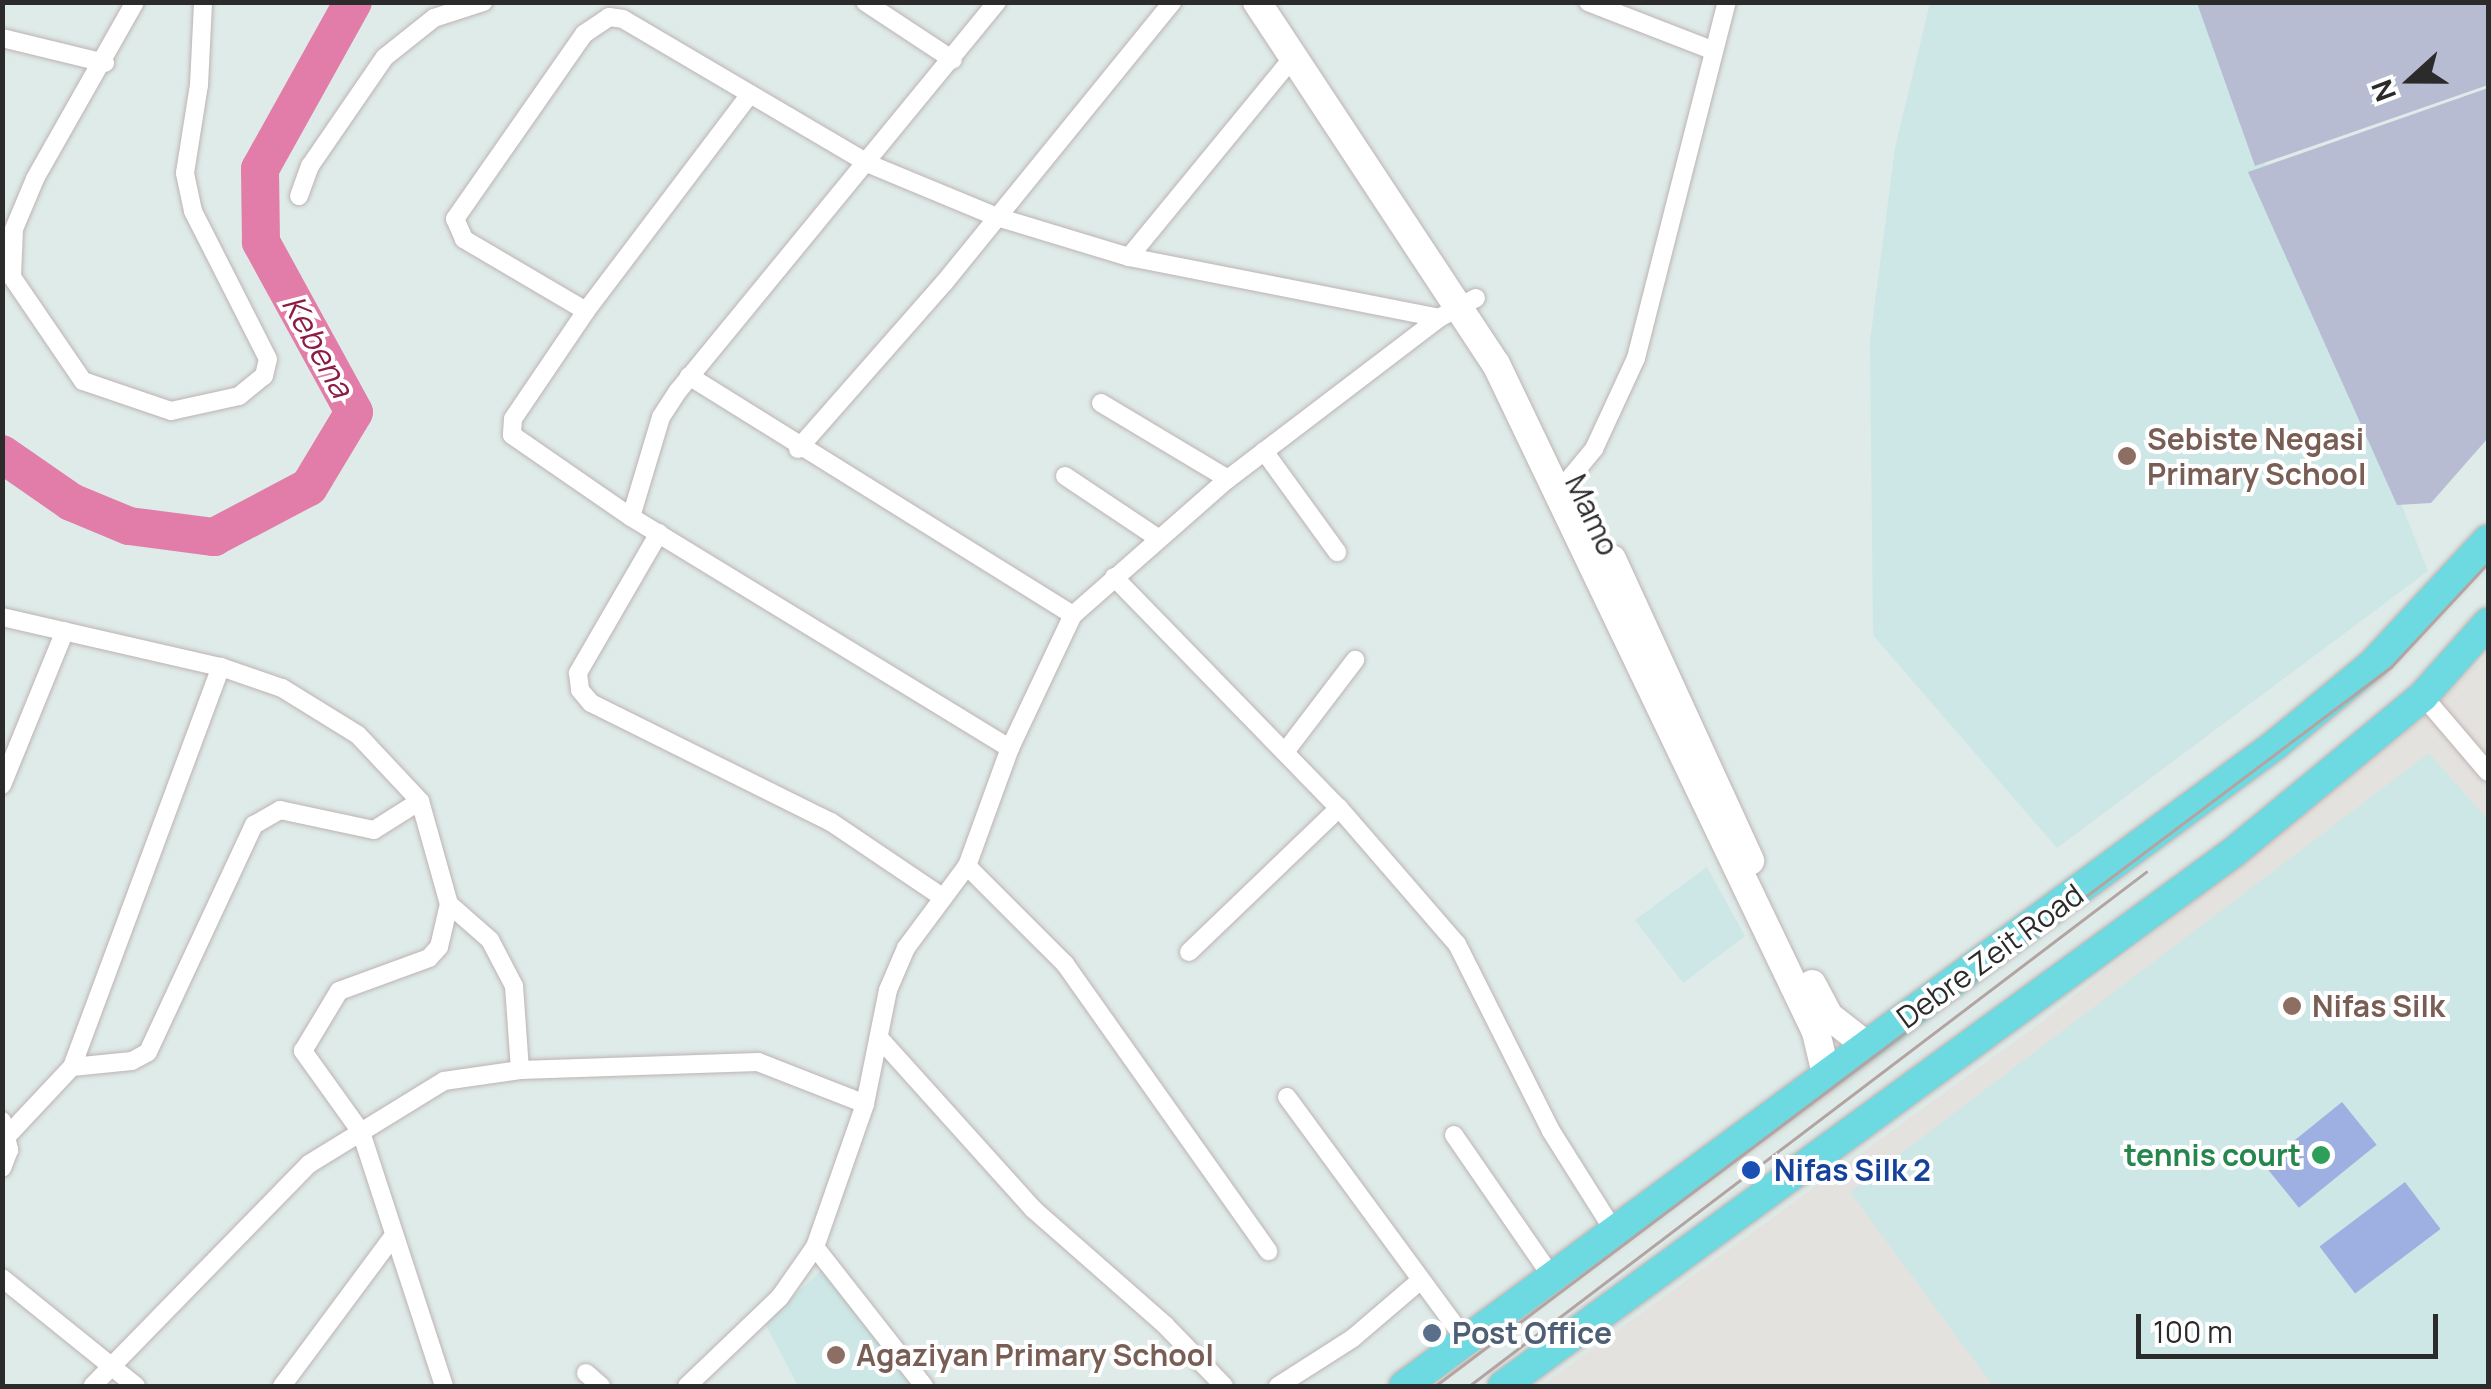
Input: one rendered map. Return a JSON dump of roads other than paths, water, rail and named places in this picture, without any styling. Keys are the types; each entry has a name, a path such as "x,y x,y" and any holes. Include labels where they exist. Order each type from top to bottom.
{"main road":[{"name":"Debre Zeit Road","path":"1404,1386 2159,834 2324,706 2488,540"},
{"name":"Debre Zeit Road","path":"1502,1386 2177,896 2424,696 2488,623"}],"street":[{"path":"135,2 105,63 67,114 35,179 14,229 12,276 65,361 108,395 171,411 239,396 264,376 268,359 193,210 185,173 199,85 203,2"},
{"path":"299,196 310,166 385,57 434,18 484,2"},
{"path":"865,2 954,60"},
{"path":"630,517 662,416 689,376 869,164 997,2"},
{"path":"798,449 1172,2"},
{"path":"1258,2 1459,307"},
{"name":"Mamo","path":"1278,2 1568,483 1706,788 1829,1016 1866,1045"},
{"path":"1588,2 1712,50"},
{"path":"1568,483 1636,358 1727,2"},
{"path":"586,311 455,229 455,219 584,34 609,17 623,19 747,98 869,164 996,217 1129,257 1459,307"},
{"path":"2,38 105,63"},
{"path":"1129,257 1294,56"},
{"path":"747,98 586,311 513,420 512,435 536,457 630,517 1010,748"},
{"path":"687,1386 780,1297 815,1247 866,1104 894,976 942,896 968,866 1010,748 1073,615 1228,479 1459,307"},
{"path":"689,376 798,449 1073,615"},
{"path":"1101,403 1228,479"},
{"path":"1264,451 1337,552"},
{"path":"1066,476 1158,538"},
{"path":"659,533 578,673 580,690 591,702 831,822 942,896"},
{"path":"1114,577 1339,808 1457,944 1552,1131 1614,1231"},
{"path":"2,617 220,666 282,688 358,735 420,801 445,871 449,904 439,947 429,958 340,991 307,1038 308,1062 362,1132 444,1386"},
{"path":"2,785 64,631"},
{"path":"1285,752 1355,660"},
{"path":"2,1168 6,1128 72,1067 220,666"},
{"path":"2424,696 2488,772"},
{"path":"1706,788 1816,1032 1826,1074"},
{"path":"72,1067 132,1061 148,1052 254,825 280,810 296,810 374,830 420,801"},
{"path":"1189,952 1339,808"},
{"path":"968,866 1065,964 1268,1252"},
{"path":"449,904 508,966 520,1070"},
{"path":"881,1040 1033,1210 1165,1325 1224,1386"},
{"path":"92,1386 109,1364 309,1164 444,1081 466,1073 758,1062 866,1104"},
{"path":"1287,1096 1466,1341"},
{"path":"1454,1135 1552,1277"},
{"path":"282,1386 394,1235"},
{"path":"815,1247 924,1386"},
{"path":"2,1278 136,1386"},
{"path":"1278,1386 1354,1338 1422,1280"},
{"path":"586,1372 601,1386"}],"waterway":[{"name":"Kebena","path":"2,454 71,502 129,526 214,537 309,487 354,412 261,242 260,169 353,2"}],"tram line":[{"path":"1435,1386 2391,667 2488,563"},
{"path":"1469,1386 2146,872"}],"place":[{"name":"Sebiste Negasi Primary School","path":"2127,456"},
{"name":"Nifas Silk","path":"2292,1006"},
{"name":"tennis court","path":"2321,1155"},
{"name":"Nifas Silk 2","path":"1751,1170"},
{"name":"Post Office","path":"1432,1333"},
{"name":"Agaziyan Primary School","path":"836,1355"}]}
